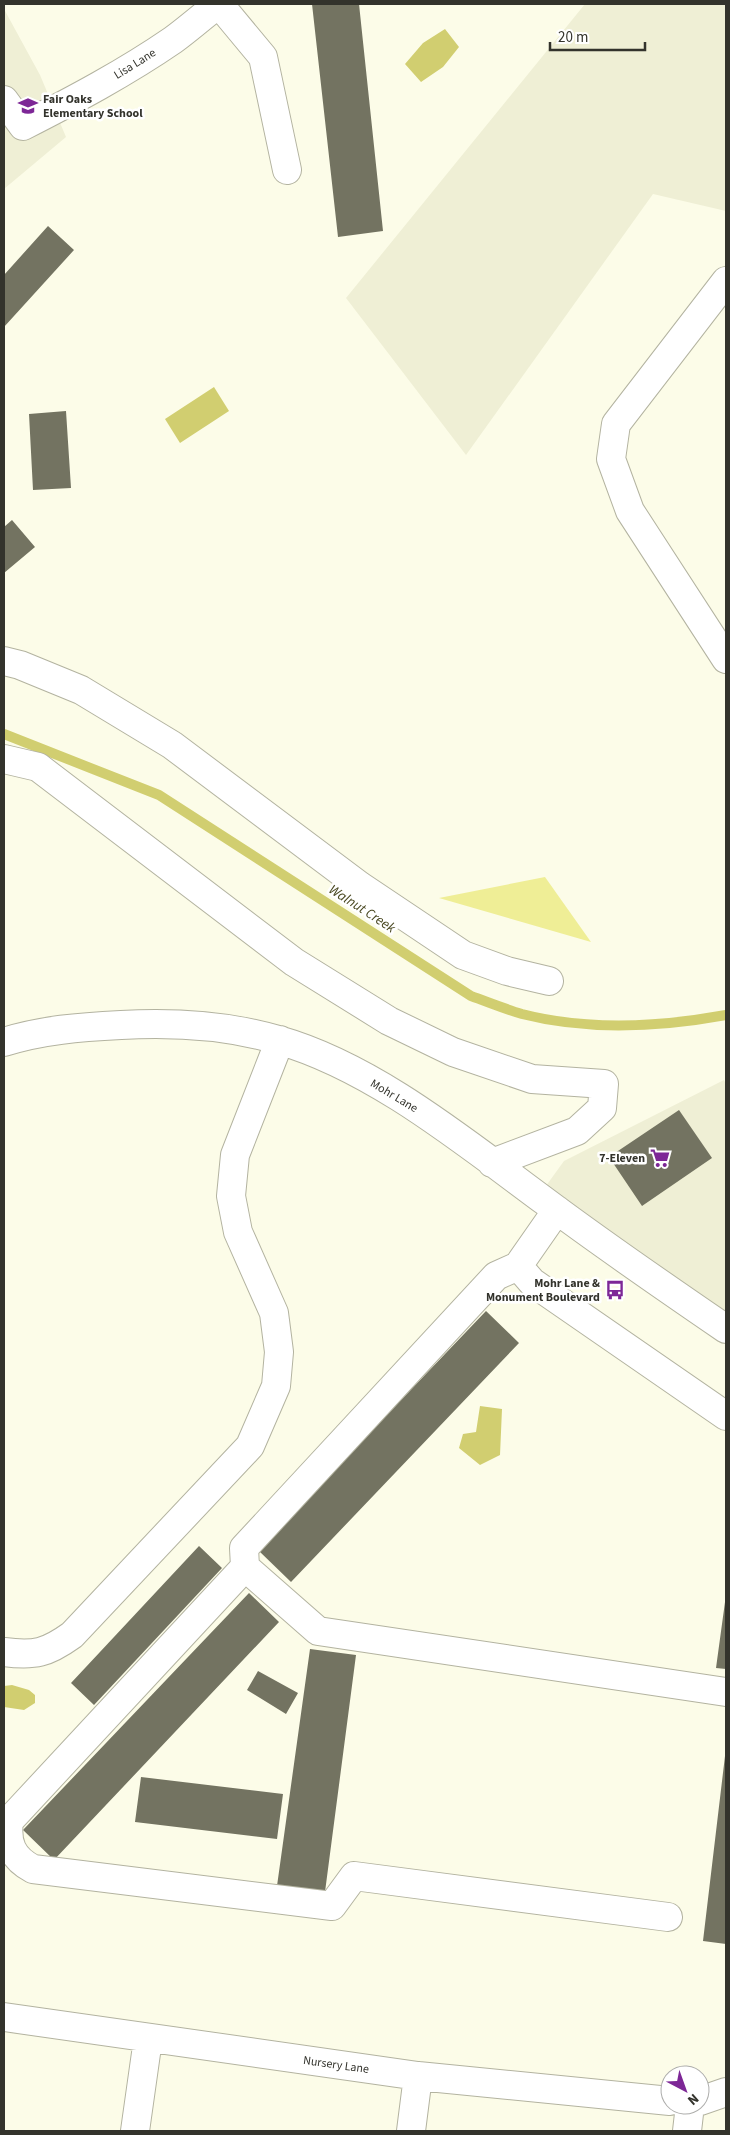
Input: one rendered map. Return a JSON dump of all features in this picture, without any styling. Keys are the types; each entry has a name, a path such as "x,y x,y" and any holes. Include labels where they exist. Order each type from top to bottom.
{"street":[{"name":"Lisa Lane","path":"4,100 13,132 117,75 173,40 218,4"},
{"path":"218,4 263,57 287,170"},
{"path":"726,281 616,424 611,459 630,511 726,659"},
{"path":"4,661 20,665 81,690 172,745 360,886 463,955 507,971 549,981"},
{"path":"4,759 38,767 294,962 390,1021 453,1052 532,1079 604,1084 602,1108 577,1130 492,1163"},
{"name":"Mohr Lane","path":"4,1042 76,1028 150,1024 203,1026 280,1040 334,1061 405,1100 726,1330"},
{"path":"4,1652 28,1655 43,1652 51,1650 72,1635 250,1446 264,1417 276,1386 279,1352 274,1314 238,1232 231,1196 235,1155 280,1040"},
{"path":"557,1210 518,1266 496,1276 244,1548 245,1567 318,1631 726,1692"},
{"path":"518,1266 532,1282 726,1416"},
{"path":"245,1567 9,1820 7,1835 12,1851 20,1862 33,1869 332,1906 354,1876 668,1917"},
{"name":"Nursery Lane","path":"4,2018 418,2076 660,2101"},
{"path":"135,2131 148,2039"},
{"path":"412,2131 418,2076"},
{"path":"710,2098 726,2092"},
{"path":"687,2131 689,2115"}],"shaded area":[{"path":"585,4 726,4 726,211 653,194 466,455 346,298"},
{"name":"Fair Oaks Elementary School","path":"4,9 40,75 66,137 4,189"},
{"path":"445,29 459,47 443,67 421,82 405,64 423,43"},
{"path":"214,387 229,411 180,443 165,419"},
{"path":"545,877 591,942 439,898"},
{"path":"724,1080 726,1084 726,1318 543,1190 564,1161"},
{"path":"480,1406 502,1409 500,1455 480,1465 459,1448 463,1434 476,1432"},
{"path":"12,1685 29,1690 35,1695 35,1703 24,1710 4,1707 4,1686"}],"building":[{"path":"312,4 359,4 383,231 338,237"},
{"path":"48,226 74,250 4,327 4,275"},
{"path":"66,411 71,488 33,490 29,414"},
{"path":"12,520 35,547 4,573 4,527"},
{"name":"7-Eleven","path":"679,1110 712,1158 642,1206 609,1157"},
{"path":"486,1311 519,1343 291,1582 258,1550"},
{"path":"199,1546 222,1568 94,1705 71,1683"},
{"path":"249,1593 279,1622 54,1860 23,1830"},
{"path":"726,1602 726,1669 716,1668"},
{"path":"310,1649 356,1655 325,1892 277,1886"},
{"path":"258,1671 298,1693 286,1714 247,1690"},
{"path":"726,1756 726,1944 703,1941"},
{"path":"141,1777 283,1794 277,1839 135,1822"}],"waterway":[{"name":"Walnut Creek","path":"4,734 159,795 471,996 522,1014 572,1023 598,1025 676,1022 726,1015"}],"place":[{"name":"Fair Oaks Elementary School","path":"28,106"},
{"name":"7-Eleven","path":"660,1158"},
{"name":"Mohr Lane & Monument Boulevard","path":"615,1290"}]}
